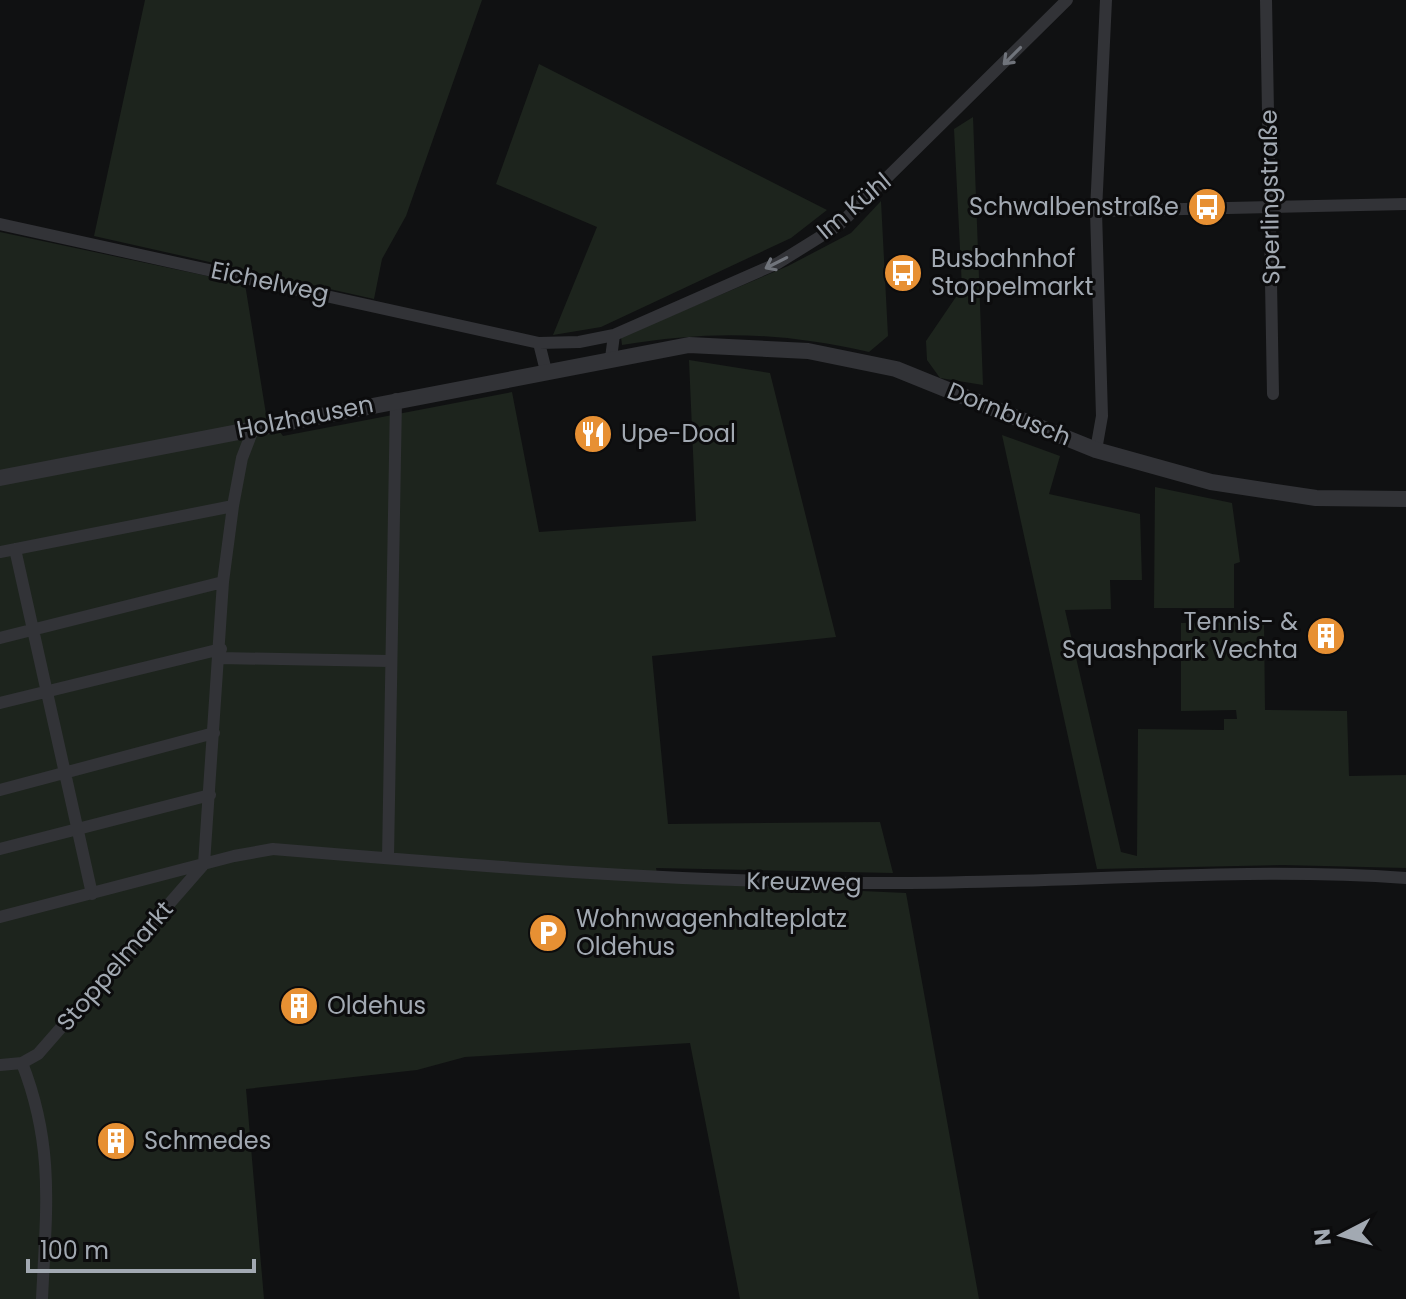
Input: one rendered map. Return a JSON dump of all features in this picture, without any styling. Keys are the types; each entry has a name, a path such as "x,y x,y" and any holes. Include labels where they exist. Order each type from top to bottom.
{"street":[{"name":"Im Kühl","path":"614,335 778,263 839,225 1067,0"},
{"path":"1096,450 1102,416 1096,211 1106,0"},
{"name":"Sperlingstraße","path":"1266,0 1273,394"},
{"path":"1096,211 1406,204"},
{"name":"Eichelweg","path":"0,224 539,343 579,342 614,335"},
{"path":"611,358 614,335"},
{"path":"539,343 546,371"},
{"name":"Dornbusch","path":"611,358 689,345 808,351 896,369 1096,450 1246,488 1316,498 1406,499"},
{"name":"Holzhausen","path":"0,478 611,358"},
{"path":"388,858 389,661 396,399"},
{"path":"204,864 223,582 242,458 254,427"},
{"path":"0,552 233,506"},
{"path":"15,549 92,894"},
{"path":"0,638 223,582"},
{"path":"0,703 220,654 389,661"},
{"path":"0,790 214,733"},
{"path":"0,849 210,795"},
{"name":"Kreuzweg","path":"204,864 273,849 777,882 1091,881 1289,874 1406,878"},
{"name":"Stoppelmarkt","path":"0,917 204,864"},
{"name":"Stoppelmarkt","path":"22,1063 38,1054 204,864"},
{"path":"0,1065 22,1063 37,1100 46,1150 42,1299"}],"shaded area":[{"path":"145,0 482,0 406,216 382,259 374,299 94,236"},
{"path":"539,64 827,210 791,238 601,327 553,335 597,227 496,184"},
{"path":"973,117 983,385 940,378 927,360 926,341 962,288 954,129"},
{"path":"881,201 888,336 869,352 805,340 746,335 687,337 622,345 621,337 788,266 851,233"},
{"path":"0,232 245,284 266,414 283,436 512,392 539,532 696,521 689,360 770,373 836,637 652,656 668,824 880,822 893,873 656,868 659,882 906,893 979,1299 740,1299 690,1043 465,1057 417,1070 246,1089 264,1299 0,1299"},
{"path":"1002,435 1060,456 1049,494 1140,514 1142,580 1110,580 1111,609 1065,610 1121,852 1137,856 1138,729 1224,730 1224,719 1237,719 1236,710 1181,711 1181,623 1264,622 1265,710 1347,711 1349,776 1406,775 1406,868 1283,865 1097,869"},
{"path":"1155,487 1232,503 1240,562 1234,564 1234,608 1154,608"}],"place":[{"name":"Schwalbenstraße","path":"1207,207"},
{"name":"Busbahnhof Stoppelmarkt","path":"903,273"},
{"name":"Upe-Doal","path":"593,434"},
{"name":"Tennis- & Squashpark Vechta","path":"1326,636"},
{"name":"Wohnwagenhalteplatz Oldehus","path":"548,933"},
{"name":"Oldehus","path":"299,1006"},
{"name":"Schmedes","path":"116,1141"}]}
